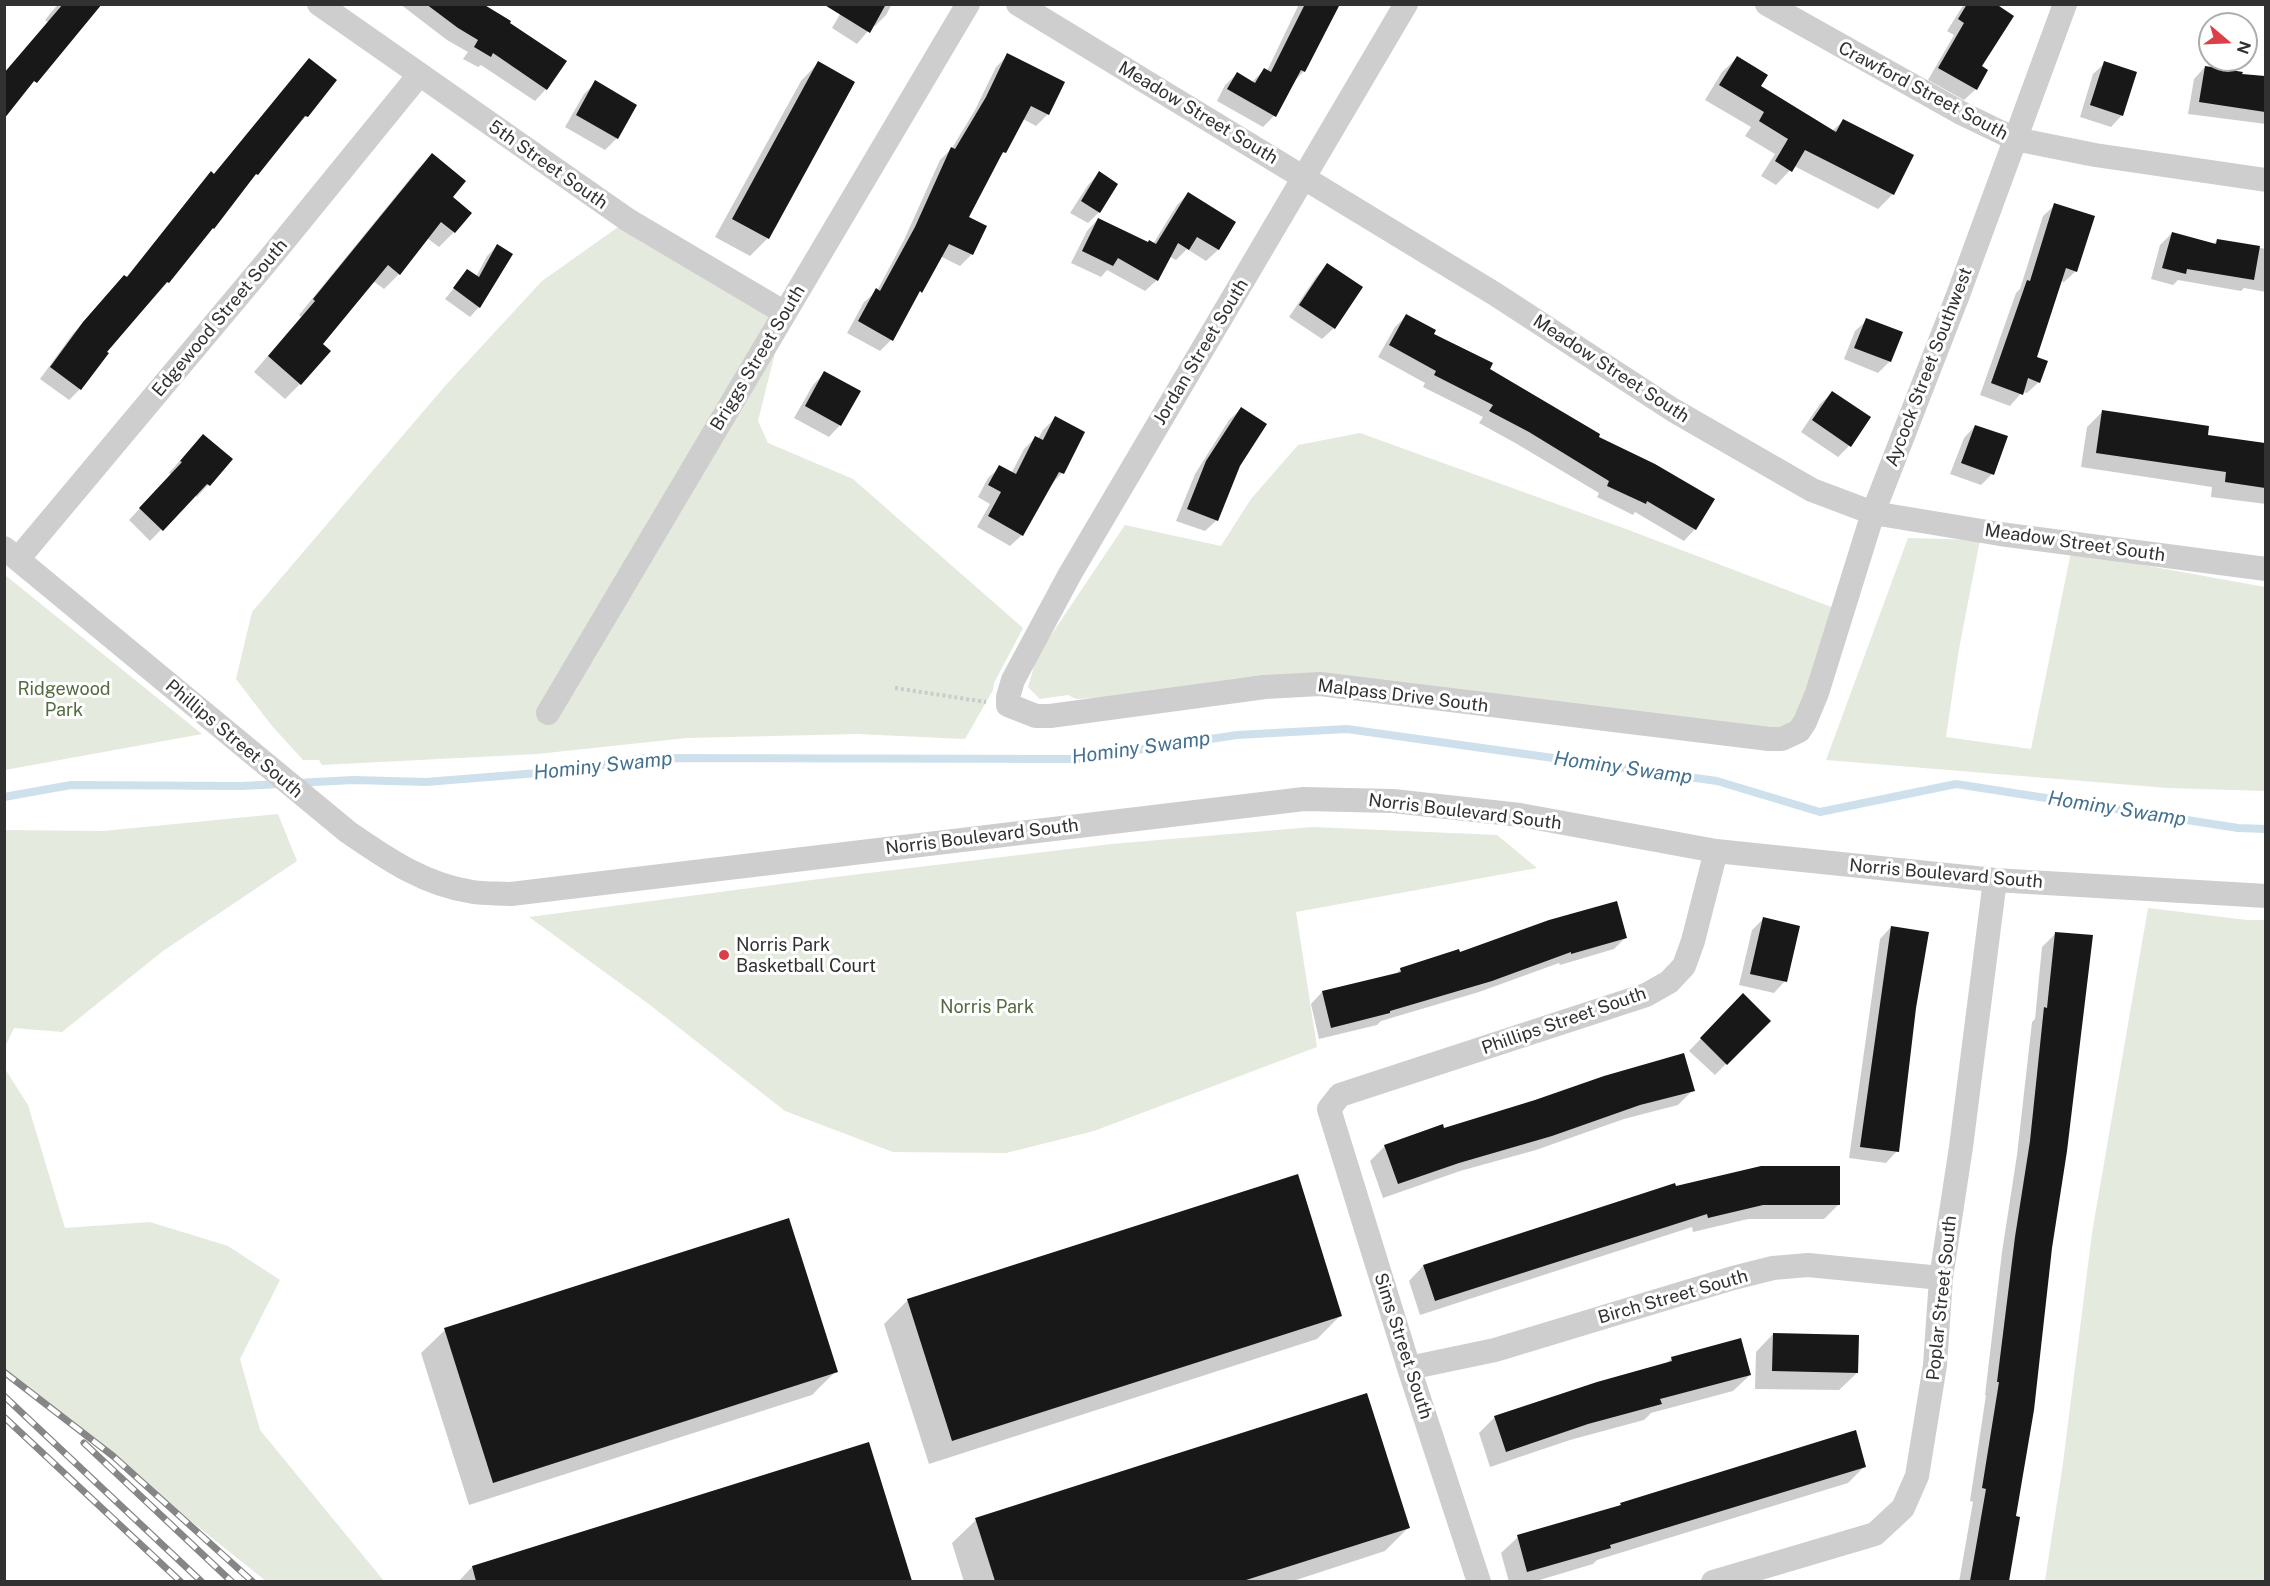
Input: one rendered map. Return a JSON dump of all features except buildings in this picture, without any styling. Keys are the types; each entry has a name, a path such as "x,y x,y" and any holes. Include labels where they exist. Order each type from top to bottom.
{"street":[{"name":"5th Street South","path":"320,4 628,220 785,313"},
{"name":"Briggs Street South","path":"548,713 968,4"},
{"name":"Meadow Street South","path":"1018,4 1495,294 1673,410 1812,490 1873,513 2012,535 2265,569"},
{"name":"Jordan Street South","path":"1008,705 1013,680 1070,574 1406,4"},
{"name":"Crawford Street South","path":"1767,4 1963,114 2015,139 2095,155 2265,180"},
{"name":"Aycock Street Southwest","path":"1799,731 1817,693 1873,513 1958,295 2065,4"},
{"name":"Edgewood Street South","path":"11,554 262,267 419,75"},
{"name":"Phillips Street South","path":"11,554 348,832 395,865 435,882 474,892 485,892"},
{"name":"Malpass Drive South","path":"1008,705 1036,716 1050,716 1265,687 1320,684 1769,739 1782,739 1799,731"},
{"name":"Norris Boulevard South","path":"485,892 511,894 1304,800 1393,801 1520,815 1716,851 1995,880 2265,896"},
{"name":"Phillips Street South","path":"1329,1109 1340,1095 1646,995 1669,982 1684,966 1693,941 1716,851"},
{"name":"Poplar Street South","path":"1713,1581 1875,1534 1903,1508 1917,1476 1925,1438 1935,1365 1941,1278 1961,1147 1995,880"},
{"name":"Sims Street South","path":"1329,1109 1409,1368 1479,1581"},
{"name":"Birch Street South","path":"1409,1368 1495,1350 1773,1268 1808,1265 1941,1278"}],"path":[{"path":"895,688 1008,705"}],"green space":[{"path":"628,220 785,313 758,421 768,443 853,479 1023,628 994,683 993,690 965,739 857,734 687,738 537,754 322,765 319,760 303,760 272,726 236,679 252,612 445,386 542,281"},
{"path":"1360,433 1626,529 1842,611 1799,731 1306,685 1076,699 1068,695 1040,699 1028,687 1037,656 1125,525 1221,546 1251,499 1298,445"},
{"path":"1908,538 1980,540 1959,649 1946,737 2031,749 2071,552 2265,587 2265,791 2168,788 1826,760"},
{"name":"Ridgewood Park","path":"5,575 202,734 5,770"},
{"path":"278,814 297,861 163,951 62,1032 14,1028 5,1047 5,830 103,831"},
{"name":"Norris Park","path":"1313,827 1497,835 1537,868 1296,912 1317,1047 1094,1131 1006,1153 893,1152 785,1111 650,1005 529,917 1111,844"},
{"path":"2148,908 2247,920 2265,920 2265,1581 2045,1581 2063,1463 2092,1233"},
{"path":"5,1069 28,1105 65,1228 150,1222 228,1246 280,1280 240,1359 260,1430 384,1581 266,1581 5,1373"}],"waterway":[{"name":"Hominy Swamp","path":"296,783 353,780 426,782 563,771 646,758 1076,759 1237,735 1347,729 1717,781 1820,812 1956,784 2238,828 2266,829"},
{"name":"Hominy Swamp","path":"4,797 71,785 241,786 281,784"}],"railway":[{"path":"4,1372 113,1456 253,1582"},
{"path":"4,1396 202,1582"},
{"path":"4,1417 181,1582"},
{"path":"84,1443 232,1582"}],"place":[{"name":"Norris Park Basketball Court","path":"724,955"}]}
